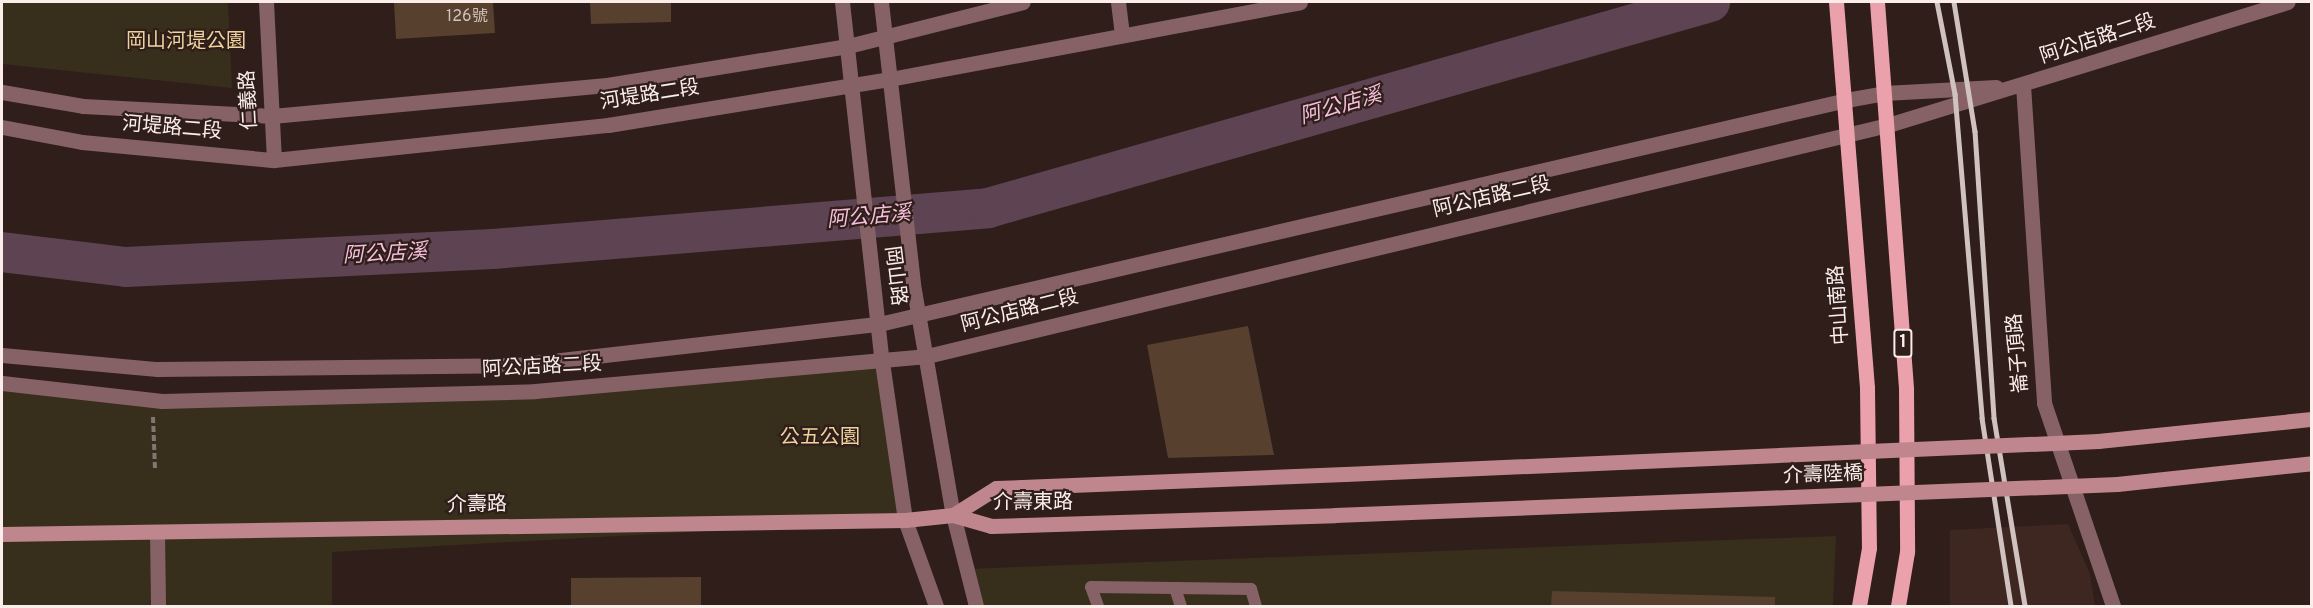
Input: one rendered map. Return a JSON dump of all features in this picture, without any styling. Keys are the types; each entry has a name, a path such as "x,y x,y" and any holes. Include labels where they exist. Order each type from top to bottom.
{"main road":[{"name":"中山南路","path":"1836,2 1846,94 1867,388 1869,548 1859,606"},
{"name":"1","path":"1877,2 1906,389 1907,552 1898,606"},
{"name":"介壽陸橋","path":"1345,474 2098,441 2312,419"},
{"name":"介壽陸橋","path":"1335,515 2117,484 2312,464"},
{"name":"介壽東路","path":"953,515 996,488 1345,474"},
{"name":"介壽東路","path":"953,515 991,526 1335,515"},
{"name":"介壽路","path":"2,534 905,520 953,515"}],"street":[{"name":"仁義路","path":"266,2 274,160"},
{"name":"岡山路","path":"842,2 882,362 905,520 936,606"},
{"name":"岡山路","path":"881,2 886,34 892,121 914,290 921,316 953,515 976,606"},
{"name":"河堤路二段","path":"2,92 83,106 272,116 607,86 848,46 886,34 1023,2"},
{"path":"1118,2 1122,35"},
{"name":"河堤路二段","path":"2,127 82,142 274,160 608,125 890,80 1300,2"},
{"name":"阿公店路二段","path":"2,383 153,400 535,391 882,362 927,356 1888,126 2288,2"},
{"name":"阿公店路二段","path":"2,355 157,369 517,365 879,324 921,316 1846,94 1883,87 2023,85"},
{"name":"崙子頂路","path":"2023,85 2044,403 2113,606"},
{"path":"157,532 158,606"}],"lane":[{"path":"1098,606 1091,587 1251,589 1256,606"},
{"path":"1175,588 1181,606"}],"path":[{"path":"153,400 155,468"}],"shaded area":[{"path":"2068,524 2090,574 2095,606 1950,606 1950,530"}],"green space":[{"name":"岡山河堤公園","path":"2,2 228,2 232,88 2,64"},
{"name":"公五公園","path":"882,362 905,520 332,552 332,606 2,606 2,383 162,401 535,391"},
{"path":"1836,536 1833,606 979,606 965,569"}],"building":[{"path":"394,2 493,2 495,33 396,39"},
{"path":"590,2 671,2 671,22 591,24"},
{"path":"1248,326 1274,455 1168,458 1147,345"},
{"path":"701,577 701,606 571,606 571,578"},
{"path":"1552,591 1775,597 1775,606 1551,606"}],"waterway":[{"name":"阿公店溪","path":"2,252 126,267 493,249 988,208 1710,2"}],"railway":[{"path":"1937,2 1955,94 1982,418 2011,606"},
{"path":"1954,2 1975,131 1994,418 2025,606"}]}
